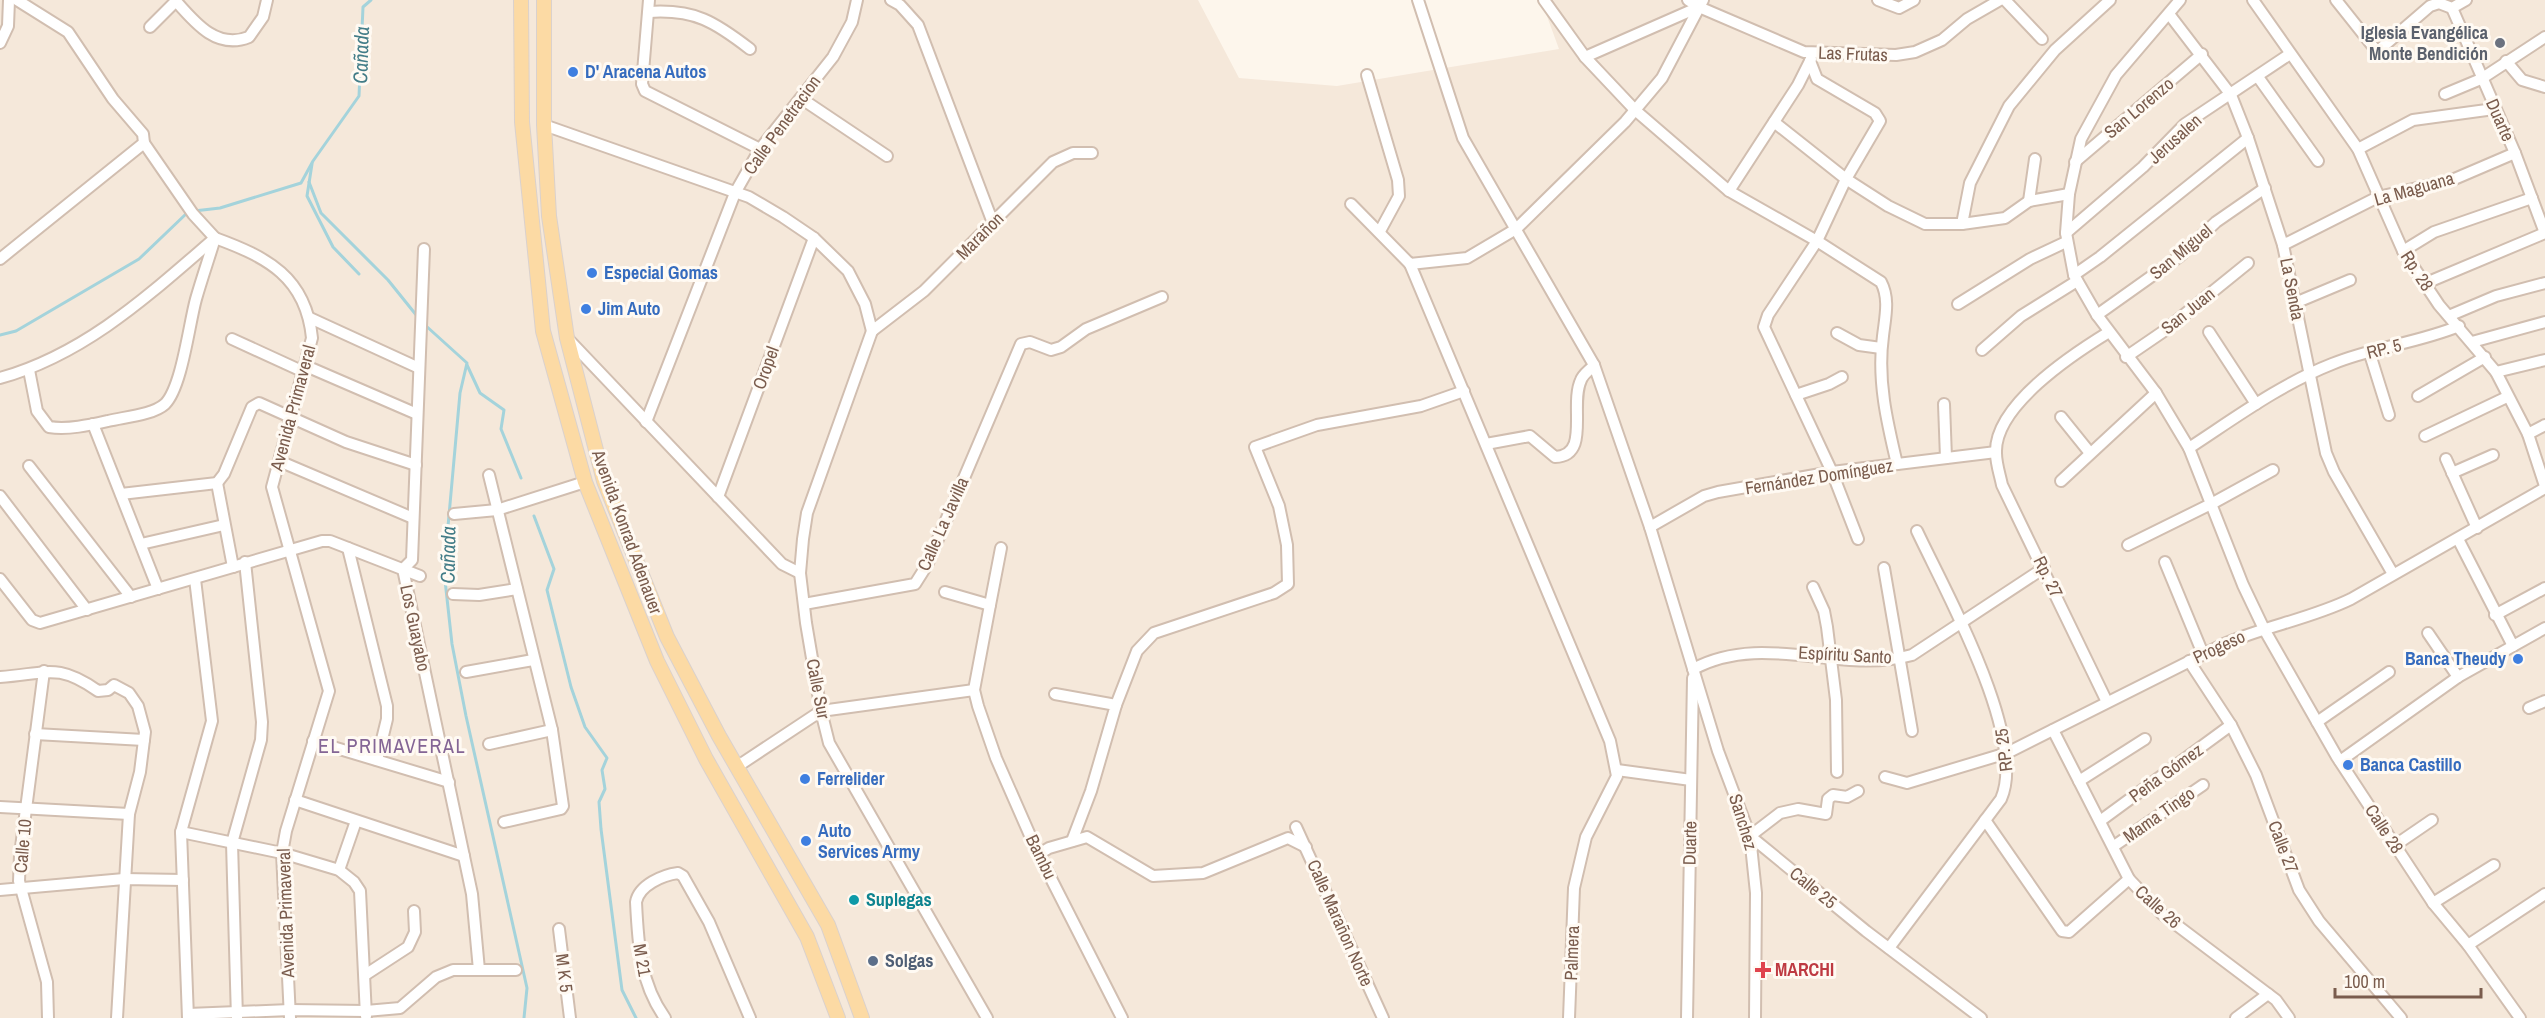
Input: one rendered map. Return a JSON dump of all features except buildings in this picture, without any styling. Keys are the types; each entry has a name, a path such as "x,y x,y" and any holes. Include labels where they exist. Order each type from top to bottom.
{"main road":[{"name":"Avenida Konrad Adenauer","path":"520,0 522,122 543,331 585,482 657,661 706,759 807,937 838,1018"},
{"name":"Avenida Konrad Adenauer","path":"544,0 544,125 549,216 567,338 604,481 667,637 828,925 862,1018"},
{"path":"807,937 828,925"}],"street":[{"path":"0,43 8,26 9,0"},
{"path":"17,0 68,32 113,99 143,134 144,143 185,204 215,238"},
{"path":"150,27 175,1 217,39 228,42 249,37 263,16 267,0"},
{"path":"649,0 642,84 645,91 760,149"},
{"name":"Calle Penetracion","path":"646,422 735,193 760,149 802,99 833,57 852,22 857,0"},
{"path":"891,0 900,5 918,25 993,223"},
{"name":"Sanchez","path":"1418,0 1463,138 1594,365 1650,527 1718,751 1750,836 1756,893 1755,1018"},
{"path":"1544,0 1585,57 1635,110 1729,191 1817,241 1881,282 1886,291 1887,302 1881,348 1884,405 1898,464"},
{"name":"Las Frutas","path":"1688,0 1812,57 1896,55 1915,52 1942,40 1967,18 2000,0"},
{"path":"1878,0 1899,8 1914,0"},
{"path":"2005,0 2042,39"},
{"path":"1962,224 1970,183 2009,106 2055,50 2110,0"},
{"name":"Calle 28","path":"2180,0 2116,75 2081,139 2069,194 2066,237 2075,278 2126,357 2156,393 2189,448 2213,503 2243,585 2264,629 2340,761 2433,903 2468,945 2520,1018"},
{"name":"Rp. 28","path":"2253,0 2358,149 2403,251 2439,305 2451,315 2496,372 2528,434 2545,487"},
{"path":"2336,0 2375,49 2382,48 2428,3 2439,3 2452,8 2466,0"},
{"path":"1410,264 1467,258 1516,229 1635,110 1662,78 1701,4"},
{"path":"1585,57 1701,4"},
{"name":"Duarte","path":"2452,8 2515,153 2545,233"},
{"path":"649,12 676,10 701,16 725,29 750,49"},
{"name":"La Senda","path":"2169,14 2202,54 2231,95 2248,138 2283,245 2326,453 2334,472 2393,574"},
{"path":"2445,94 2481,79 2545,37"},
{"name":"San Lorenzo","path":"2075,162 2202,54"},
{"name":"Jerusalen","path":"1958,304 2066,237 2143,167 2185,124 2290,54"},
{"path":"1729,191 1774,122 1812,57"},
{"path":"1812,57 1817,79 1875,113 1880,121 1846,179 1817,241 1768,315 1764,327 1832,472 1858,538"},
{"path":"2506,61 2522,80 2545,88"},
{"path":"1367,75 1398,180 1400,196 1380,231"},
{"path":"2258,77 2318,162"},
{"path":"802,99 887,156"},
{"path":"2358,149 2413,120 2494,109"},
{"path":"1774,122 1846,179 1888,206 1925,224 1962,224 2005,218 2029,201 2069,194"},
{"path":"544,125 749,197 814,238 848,271 865,304 872,331"},
{"path":"1982,350 2021,316 2075,278 2248,138"},
{"path":"0,259 144,143"},
{"name":"Marañon","path":"872,331 924,291 1053,162 1073,153 1092,153"},
{"name":"La Maguana","path":"2283,245 2378,197 2452,180 2515,153"},
{"path":"2029,201 2035,159"},
{"name":"San Miguel","path":"2097,315 2180,256 2216,222 2265,188"},
{"path":"2403,251 2434,232 2532,198"},
{"path":"1351,204 1410,264 1610,741 1617,770 1691,780"},
{"path":"2426,283 2545,233"},
{"path":"0,378 29,370 128,313 215,238"},
{"path":"29,370 37,411 49,427 59,429 93,424 163,406 170,398 177,382 196,298 215,238"},
{"name":"Avenida Primaveral","path":"215,238 258,254 284,274 303,299 310,318 312,338 272,487 328,691 295,800 282,853 290,1014"},
{"name":"Oropel","path":"718,497 814,238"},
{"name":"Los Guayabo","path":"424,249 412,561 403,569 474,907 479,970"},
{"name":"San Juan","path":"2126,357 2164,331 2248,263"},
{"path":"2295,303 2350,280"},
{"path":"2451,315 2496,296 2545,283"},
{"name":"Calle La Javilla","path":"804,604 915,584 1021,344 1030,342 1051,350 1060,347 1086,329 1162,297"},
{"path":"310,318 419,368"},
{"path":"2472,342 2545,322"},
{"name":"RP. 5","path":"2189,448 2256,404 2309,374 2368,351 2431,338 2459,326"},
{"name":"Calle Sur","path":"872,331 807,513 800,573 821,711 829,743 987,1018"},
{"path":"1996,452 2008,414 2016,403 2072,354 2109,332"},
{"path":"2209,332 2256,404"},
{"path":"1837,333 1859,345 1881,348"},
{"path":"567,338 782,564 800,573"},
{"path":"232,339 417,414"},
{"path":"2368,351 2389,415"},
{"path":"2418,396 2485,357"},
{"path":"2496,372 2545,360"},
{"path":"1486,444 1530,436 1555,457 1565,457 1574,450 1577,433 1575,412 1581,378 1594,365"},
{"path":"1796,395 1842,377"},
{"path":"1072,841 1091,790 1116,705 1137,651 1154,633 1274,593 1288,584 1287,545 1279,506 1255,447 1317,425 1421,406 1464,391"},
{"path":"2061,481 2156,393"},
{"path":"2425,436 2507,397"},
{"path":"121,494 217,483 224,474 253,406 259,403 346,442 416,465"},
{"path":"1944,404 1947,458"},
{"path":"2061,417 2090,453"},
{"path":"93,424 158,589"},
{"path":"2528,434 2545,425"},
{"name":"Fernández Domínguez","path":"1650,527 1704,496 1832,472 1996,452"},
{"name":"Rp. 27","path":"1996,452 2002,485 2107,702"},
{"path":"2452,473 2493,455"},
{"path":"2446,459 2477,528"},
{"path":"279,461 413,518"},
{"path":"29,466 130,597"},
{"path":"2128,545 2273,470"},
{"path":"489,476 552,730 562,808 504,822"},
{"path":"454,514 497,510 585,482"},
{"path":"217,483 233,567"},
{"name":"Progeso","path":"1885,777 1907,783 2007,753 2203,654 2264,629 2333,608 2458,539 2545,487"},
{"path":"0,496 87,610"},
{"path":"141,544 224,525"},
{"name":"RP. 25","path":"1889,948 2001,799 2008,784 2007,753 2001,720 1960,623 1917,531"},
{"path":"2458,539 2512,646"},
{"path":"0,579 35,622 87,610 195,579 289,549 330,541 420,576"},
{"path":"348,548 387,706 387,719 377,760"},
{"path":"738,766 821,711 974,690 1001,548"},
{"path":"236,1015 231,843 261,740 262,722 245,562"},
{"path":"2165,562 2203,654"},
{"path":"1884,568 1912,731"},
{"name":"Espíritu Santo","path":"1693,669 1726,655 1778,652 1857,660 1900,658 1912,655 2044,568"},
{"path":"195,579 212,721 181,832 188,1016 366,1015 400,1008 436,977 453,970 516,970"},
{"path":"1813,587 1824,611 1836,700 1837,772"},
{"path":"2495,615 2545,588"},
{"path":"453,594 479,595 517,590"},
{"path":"945,592 990,605"},
{"path":"2340,761 2458,677 2545,628"},
{"path":"2428,633 2458,677"},
{"path":"466,672 533,660"},
{"name":"Calle 27","path":"2189,661 2231,725 2256,776 2299,890 2319,921 2401,1018"},
{"name":"Duarte","path":"1687,1018 1693,669"},
{"path":"0,677 48,670 80,678 98,691 108,690 114,686 122,687 138,706 144,740 129,814 117,1018"},
{"name":"Calle 10","path":"44,671 20,855 21,888 47,982 48,1018"},
{"path":"2317,722 2389,672"},
{"name":"Bambu","path":"974,690 996,758 1039,854 1122,1018"},
{"path":"1055,694 1116,705"},
{"path":"2529,708 2545,701"},
{"name":"Peña Gómez","path":"2100,821 2231,725"},
{"path":"489,744 552,730"},
{"name":"Calle 26","path":"2053,730 2129,879 2162,914 2268,994 2289,1018"},
{"path":"35,734 144,740"},
{"path":"2079,781 2145,739"},
{"path":"314,741 448,782"},
{"name":"Palmera","path":"1569,1018 1574,888 1586,837 1614,784 1617,770"},
{"name":"Mama Tingo","path":"2114,846 2203,785"},
{"path":"1750,836 1779,813 1798,809 1826,814 1828,799 1833,795 1847,796 1858,791"},
{"path":"295,800 464,856"},
{"path":"0,807 129,814"},
{"path":"1985,820 2062,931 2069,932 2129,879"},
{"path":"2394,846 2432,820"},
{"path":"339,870 356,821"},
{"name":"Calle Marañon Norte","path":"1296,827 1383,1018"},
{"path":"181,832 282,853 339,870 354,882 360,891 366,1015"},
{"name":"Calle 25","path":"1750,836 1889,948 1981,1018"},
{"path":"1039,854 1049,848 1087,837 1153,876 1203,873 1288,838 1306,847"},
{"path":"2433,903 2494,865"},
{"name":"M 21","path":"665,1018 655,1004 640,963 637,897 653,881 671,874 683,876 709,922 750,1018"},
{"path":"0,890 124,879 183,880"},
{"path":"2468,945 2545,894"},
{"path":"365,975 408,947 416,932 414,911"},
{"name":"M K 5","path":"559,929 570,1018"},
{"path":"2236,1018 2268,994"}],"shaded area":[{"path":"0,0 1198,0 1239,78 1337,86 1559,49 1541,0 2545,0 2545,1018 0,1018"}],"waterway":[{"name":"Cañada","path":"194,211 220,208 301,183 313,161 359,96 363,7 371,0"},
{"path":"312,164 307,196 333,247 359,274"},
{"name":"Cañada","path":"309,182 321,213 388,280 417,316"},
{"name":"Cañada","path":"0,335 16,331 139,259 187,213"},
{"name":"Cañada","path":"425,325 467,363 460,393 444,571 452,644 466,716 527,988 524,1018"},
{"path":"467,365 480,393 504,410 501,429 521,478"},
{"path":"534,516 554,569 547,590 571,687 585,727 607,758 602,770 605,789 599,802 601,829 622,990 636,1018"}],"place":[{"name":"Iglesia Evangélica Monte Bendición","path":"2500,43"},
{"name":"D' Aracena Autos","path":"573,72"},
{"name":"Especial Gomas","path":"592,273"},
{"name":"Jim Auto","path":"586,309"},
{"name":"Banca Theudy","path":"2518,659"},
{"name":"Banca Castillo","path":"2348,765"},
{"name":"Ferrelider","path":"805,779"},
{"name":"Auto Services Army","path":"806,841"},
{"name":"Suplegas","path":"854,900"},
{"name":"Solgas","path":"873,961"},
{"name":"MARCHI","path":"1763,970"}],"district":[{"name":"EL PRIMAVERAL","path":"392,746"}]}
